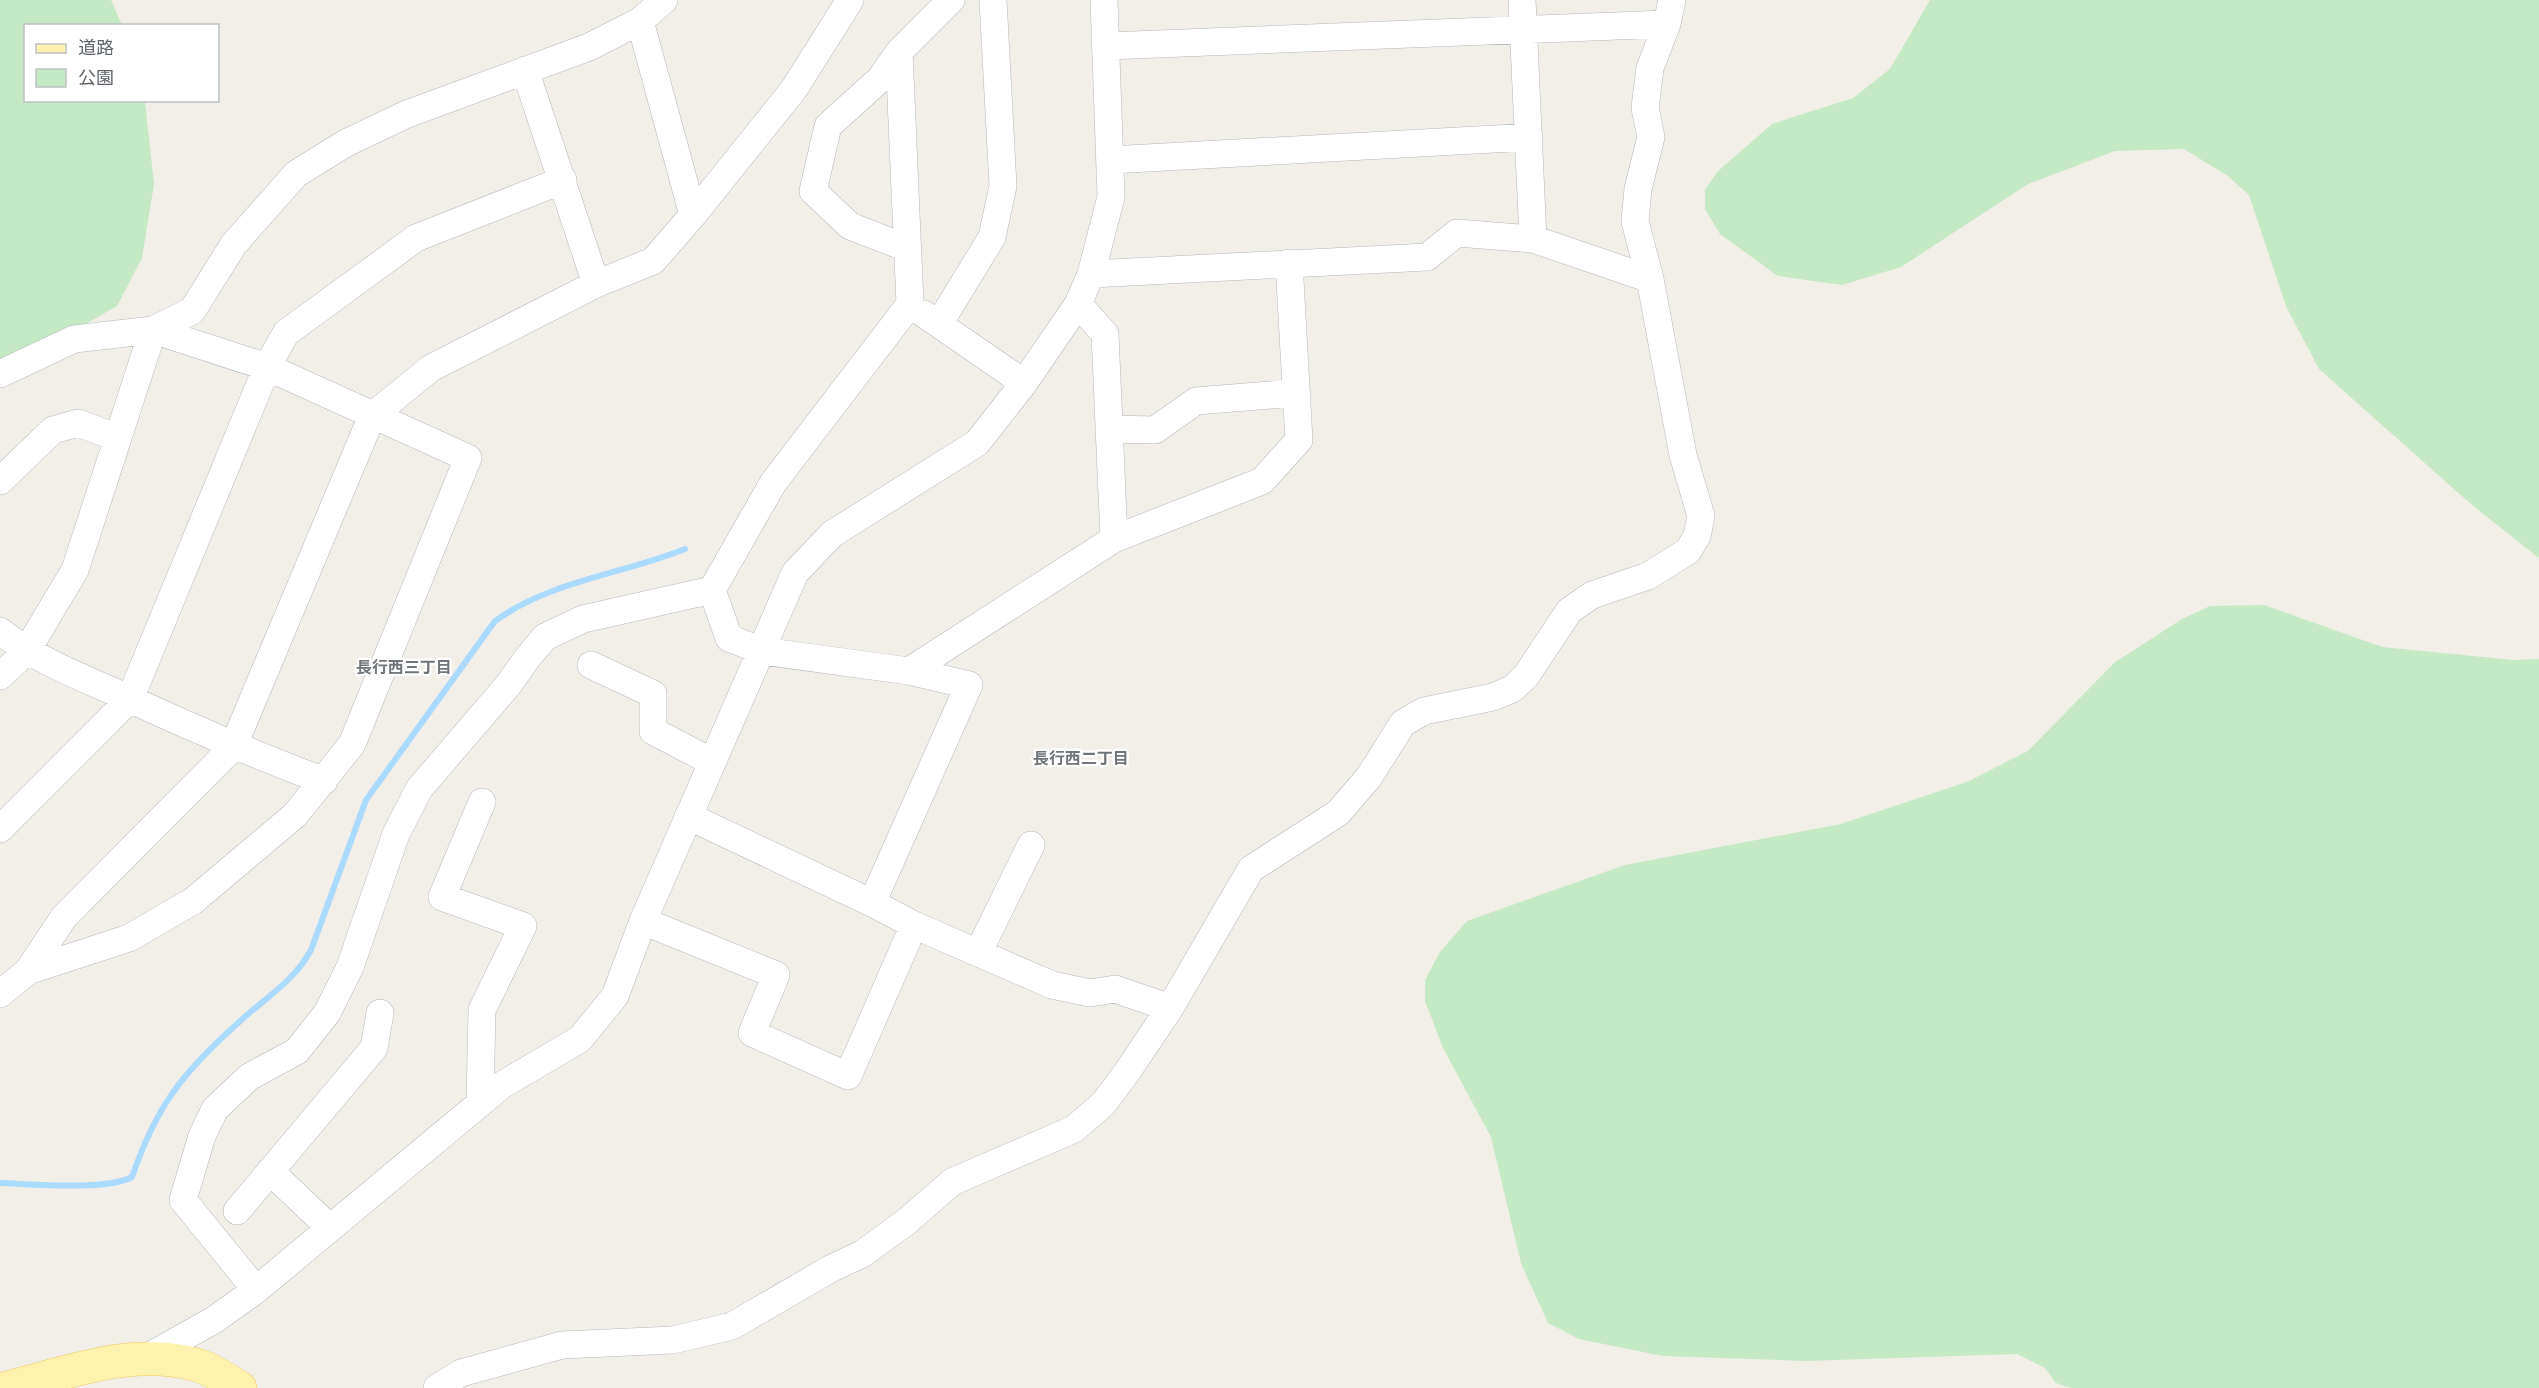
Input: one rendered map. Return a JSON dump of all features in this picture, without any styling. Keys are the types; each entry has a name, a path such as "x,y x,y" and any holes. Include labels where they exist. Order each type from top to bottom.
{"main road":[{"path":"7,1388 124,1359 148,1358 203,1367 240,1388"}],"street":[{"path":"0,374 74,339 153,330 192,311 234,244 296,174 346,143 407,114 589,47 640,21 664,0"},
{"path":"0,994 28,971 64,917 233,747 372,416 431,368 596,284 653,261 693,215 794,88 850,0"},
{"path":"907,248 850,226 813,190 828,126 880,79 899,52 951,0"},
{"path":"939,324 992,237 1004,186 993,0"},
{"path":"148,1358 214,1320 256,1290 502,1085 580,1039 615,996 643,921 795,573 832,534 977,442 1024,383 1078,304 1091,274 1111,197 1104,0"},
{"path":"1522,0 1533,239"},
{"path":"437,1388 461,1373 562,1345 673,1340 732,1326 830,1269 862,1254 906,1222 952,1182 1074,1129 1104,1103 1170,1008 1251,869 1338,813 1369,777 1403,723 1424,711 1493,696 1512,688 1526,676 1569,611 1592,595 1648,576 1688,551 1697,536 1701,516 1683,455 1650,279 1635,221 1638,189 1651,137 1645,108 1650,68 1669,12 1524,28 1107,46"},
{"path":"640,21 693,215"},
{"path":"256,1290 183,1200 202,1136 215,1109 249,1077 297,1051 327,1013 350,967 396,834 419,789 509,684 545,637 583,619 712,590 773,483 910,304 899,52"},
{"path":"525,70 596,284"},
{"path":"1110,160 1529,137"},
{"path":"0,829 130,699 267,367 286,333 416,238 563,180"},
{"path":"1091,274 1427,257 1457,233 1533,239 1650,279"},
{"path":"909,671 1114,539 1262,481 1299,440 1289,263"},
{"path":"910,304 1024,383"},
{"path":"1078,304 1105,334 1114,539"},
{"path":"28,971 129,938 193,901 295,815 352,744 468,458 267,367 153,330"},
{"path":"0,676 26,651 75,570 153,330"},
{"path":"1109,429 1155,430 1196,401 1295,393"},
{"path":"0,481 53,430 78,423 118,438"},
{"path":"712,590 729,638 762,651 909,671 969,685 872,903"},
{"path":"0,631 26,651 233,747 324,781"},
{"path":"591,665 654,694 653,731 712,762"},
{"path":"480,1103 482,1010 523,926 442,897 482,802"},
{"path":"688,816 914,925 1052,985 1090,993 1115,989 1170,1008"},
{"path":"978,953 1031,845"},
{"path":"643,921 776,975 752,1033 848,1076 914,925"},
{"path":"237,1211 374,1048 380,1014"},
{"path":"270,1171 330,1228"}],"green space":[{"path":"0,0 111,0 122,24 24,24 24,102 145,102 154,184 142,258 117,306 75,330 0,366"},
{"path":"1930,0 2539,0 2539,558 2472,505 2319,369 2286,306 2249,195 2228,176 2184,149 2115,151 2028,184 1901,267 1842,285 1778,276 1720,234 1705,209 1705,190 1717,172 1772,124 1853,98 1890,69"},
{"path":"2264,605 2382,647 2513,660 2539,659 2539,1388 2071,1388 2056,1383 2045,1368 2017,1354 1805,1361 1663,1356 1579,1339 1548,1323 1521,1263 1491,1137 1443,1048 1425,1001 1425,980 1440,952 1467,921 1625,865 1841,824 1967,782 2028,751 2114,663 2182,619 2210,606"}],"waterway":[{"path":"0,1183 87,1185 105,1184 132,1177 141,1152 161,1111 186,1075 247,1015 287,981 304,962 311,950 366,800 495,621 539,596 685,549"}],"district":[{"name":"長行西三丁目","path":"404,667"},
{"name":"長行西二丁目","path":"1081,758"}]}
